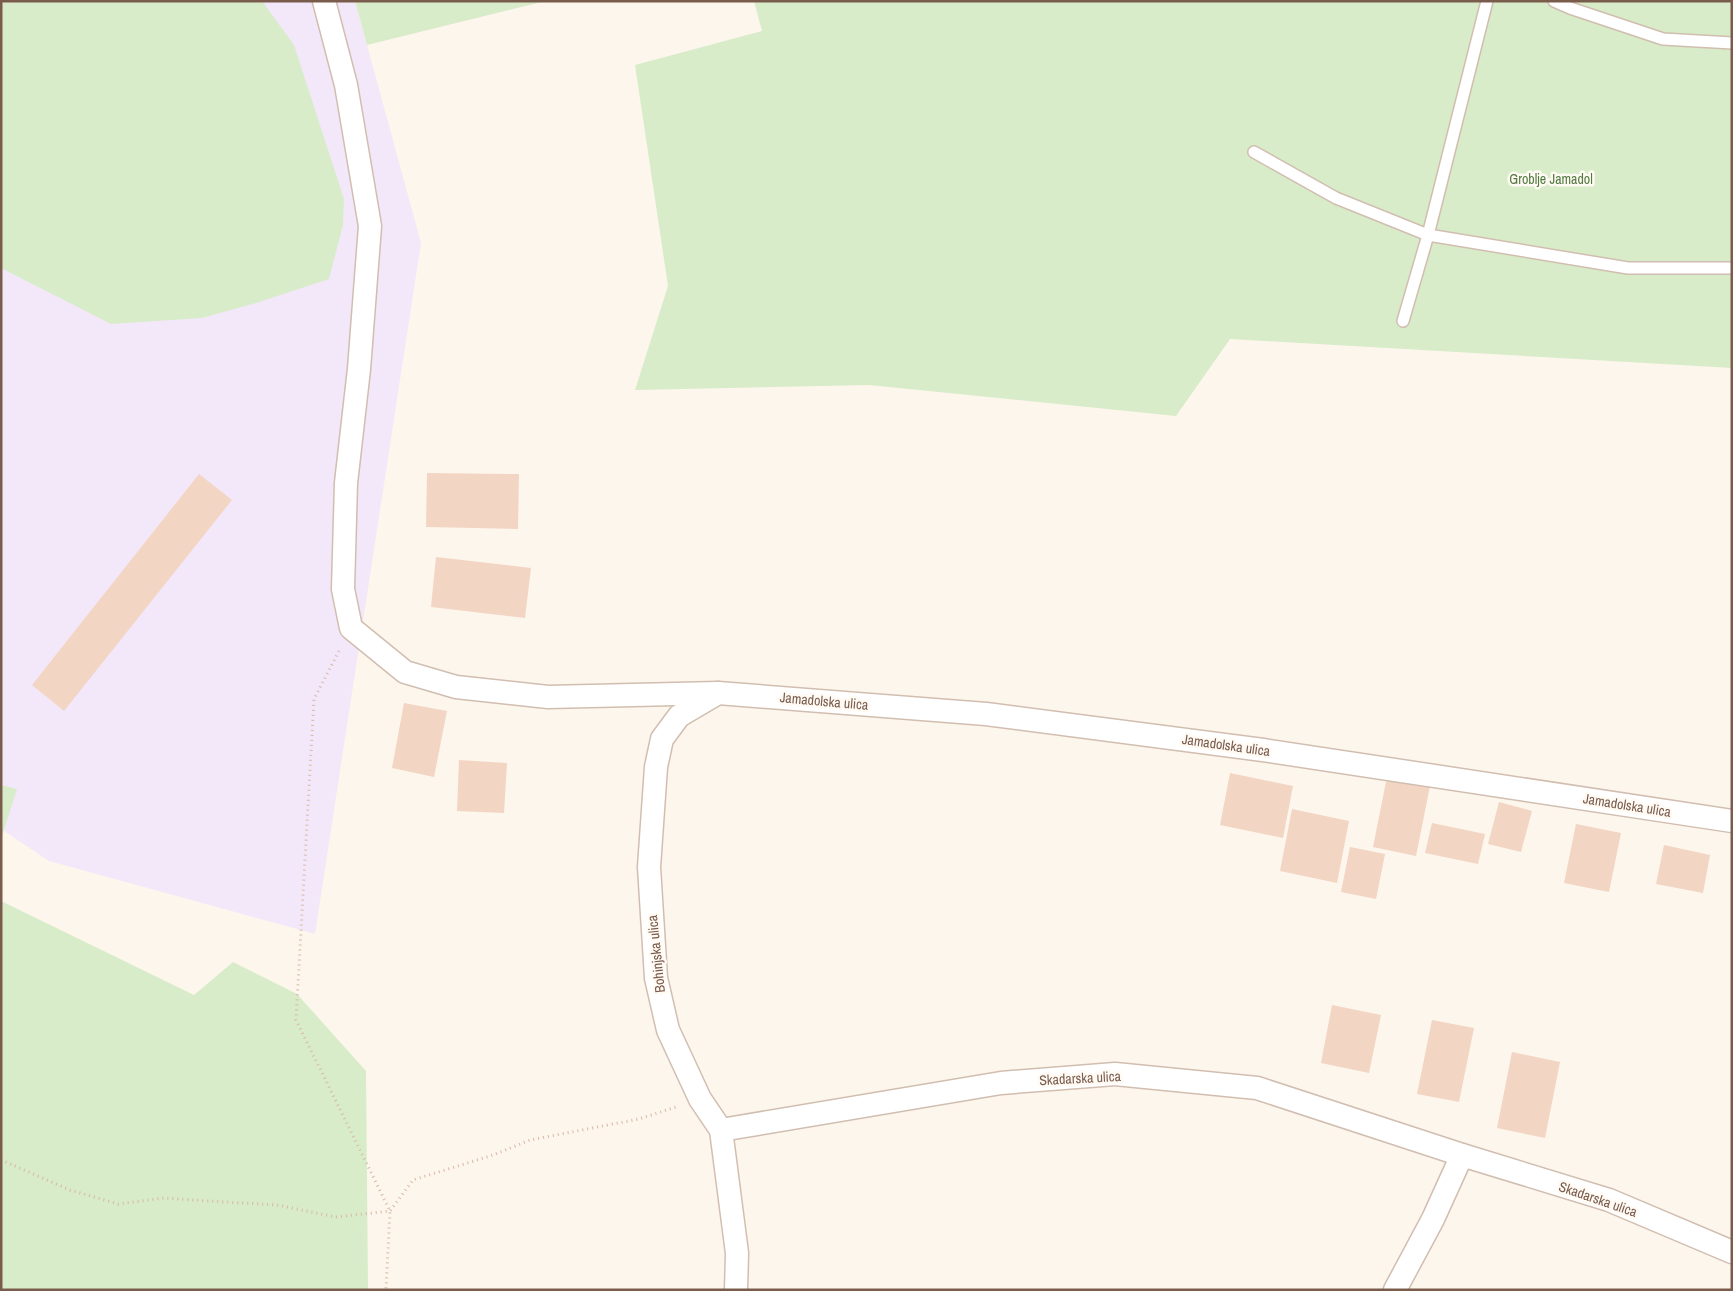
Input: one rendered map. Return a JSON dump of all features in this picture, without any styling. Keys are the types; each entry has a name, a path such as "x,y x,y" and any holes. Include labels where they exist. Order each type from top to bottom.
{"street":[{"path":"324,1 346,85 370,226 359,369 346,483 343,588 351,628"},
{"name":"Jamadolska ulica","path":"351,628 405,672 456,687 548,697 718,692 986,714 1262,750 1732,821"},
{"name":"Bohinjska ulica","path":"718,692 679,716 662,739 656,767 649,866 656,978 668,1030 700,1099 721,1130 737,1253 736,1290"},
{"name":"Skadarska ulica","path":"721,1130 1001,1083 1115,1074 1257,1088 1462,1155 1609,1200 1732,1252"},
{"path":"1395,1290 1433,1219 1462,1155"}],"lane":[{"path":"1403,321 1428,235 1487,1"},
{"path":"1554,1 1663,39 1732,43"},
{"path":"1254,152 1336,198 1428,235 1628,268 1732,268"}],"path":[{"path":"351,628 314,700 296,1020 390,1211 386,1290"},
{"path":"1,1160 70,1190 118,1204 164,1198 208,1200 277,1205 336,1217 390,1211 413,1180 493,1155 530,1140 639,1119 700,1099"}],"shaded area":[{"path":"1,1 355,1 421,243 315,934 49,861 1,829"}],"green space":[{"path":"1,1 262,1 294,45 344,199 343,225 329,279 256,303 202,318 111,324 1,268"},
{"path":"355,1 546,1 367,45"},
{"name":"Groblje Jamadol","path":"754,1 1732,1 1732,368 1230,339 1176,416 869,385 635,390 668,286 635,65 762,31"},
{"path":"1,785 17,789 1,839"},
{"path":"1,901 194,995 233,962 297,994 366,1071 368,1290 1,1290"}],"building":[{"path":"427,473 519,474 518,529 426,527"},
{"path":"199,474 232,500 64,711 32,685"},
{"path":"436,557 531,568 525,618 431,607"},
{"path":"404,703 447,711 434,777 392,768"},
{"path":"459,760 507,763 504,813 457,811"},
{"path":"1230,773 1293,786 1283,838 1220,825"},
{"path":"1387,777 1430,786 1416,856 1373,847"},
{"path":"1499,802 1532,811 1521,852 1488,844"},
{"path":"1292,809 1349,821 1337,883 1280,871"},
{"path":"1432,823 1485,834 1478,864 1425,853"},
{"path":"1576,824 1621,833 1609,892 1564,883"},
{"path":"1664,845 1710,855 1703,893 1656,884"},
{"path":"1350,847 1385,854 1376,899 1341,892"},
{"path":"1332,1005 1381,1015 1369,1073 1321,1063"},
{"path":"1432,1020 1474,1028 1459,1102 1417,1094"},
{"path":"1512,1052 1560,1062 1545,1138 1497,1128"}]}
